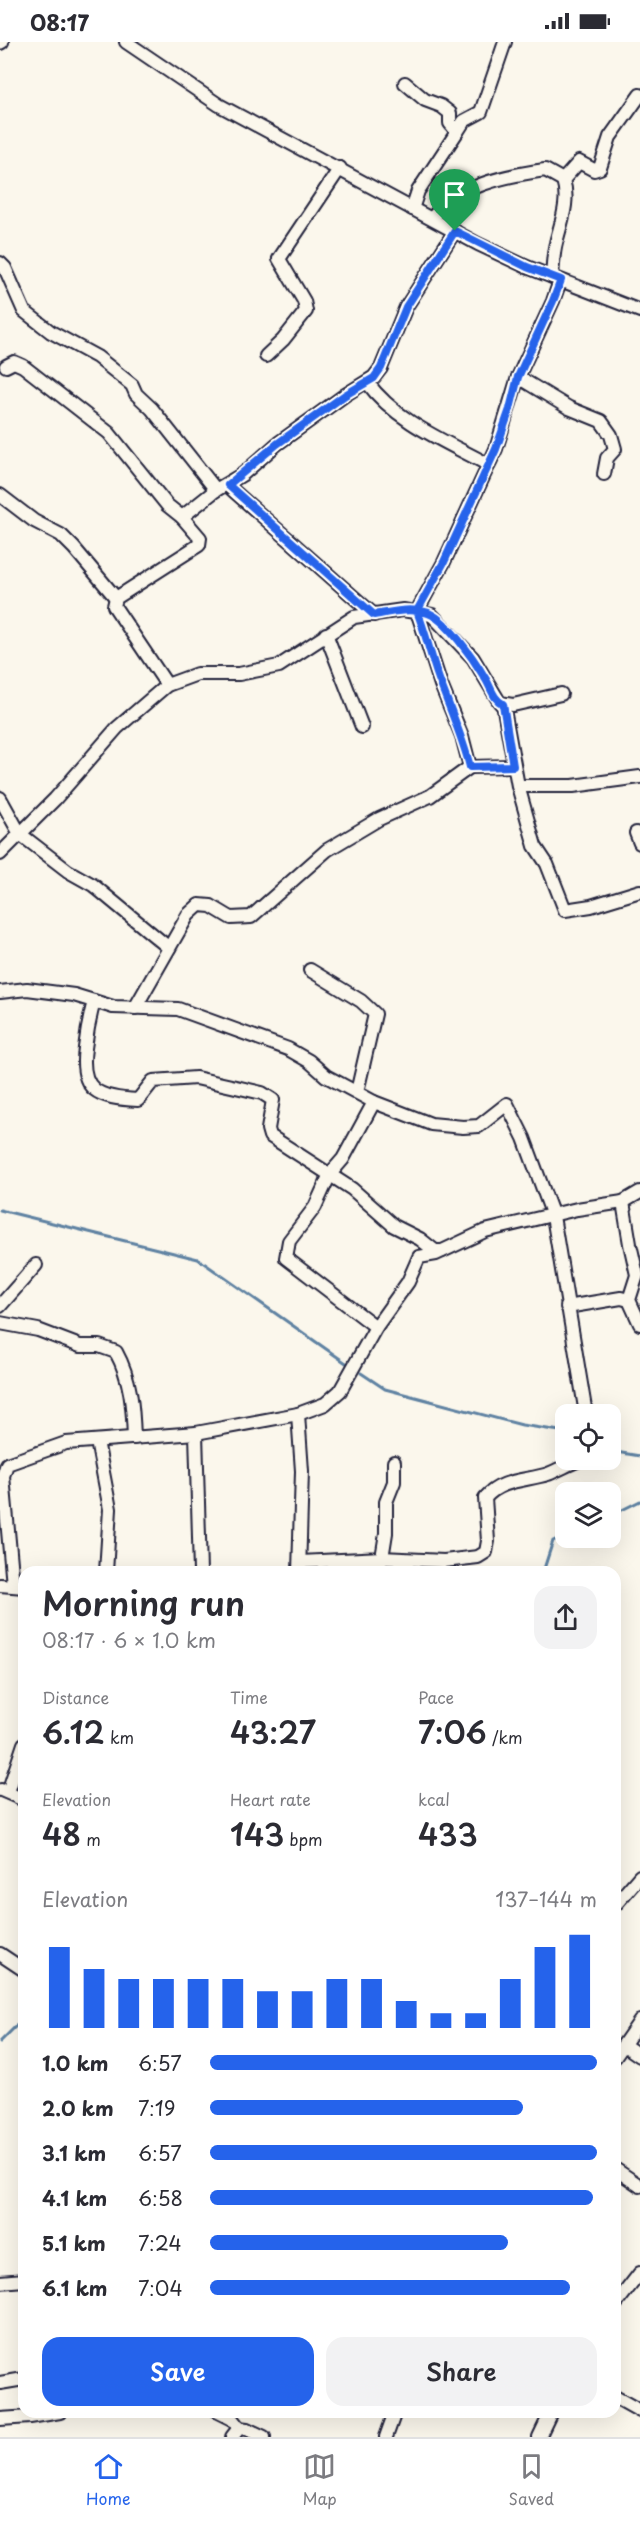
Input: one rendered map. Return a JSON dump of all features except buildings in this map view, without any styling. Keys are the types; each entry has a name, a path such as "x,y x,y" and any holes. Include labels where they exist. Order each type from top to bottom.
{"street":[{"path":"126,42 219,105 340,168 412,209 527,267 640,311"},
{"path":"412,209 418,191 464,121 481,112 505,42"},
{"path":"405,83 425,100 441,105 450,113 450,123 457,132"},
{"path":"563,180 579,162 594,170 600,168 610,137 640,95"},
{"path":"266,356 283,340 306,311 304,301 279,259 340,168"},
{"path":"432,218 442,206 481,183 544,170 563,180 566,190 562,222 555,244 556,279 553,301 518,377 510,409 489,465 444,562 417,611 430,645 441,685 462,736 470,767"},
{"path":"182,517 216,490 228,485 277,444 345,395 374,378 381,368 406,307 455,231"},
{"path":"0,263 24,311 51,332 97,357 132,385 136,394 152,409 216,490"},
{"path":"6,366 14,362 23,366 109,433 167,505 182,517 200,538 199,545 116,598 114,606 167,686"},
{"path":"518,377 569,408 601,421 611,435 615,449 608,458 604,474"},
{"path":"367,382 384,403 414,423 489,465"},
{"path":"228,485 374,615"},
{"path":"0,495 34,521 61,535 75,548 116,598"},
{"path":"0,854 55,799 117,728 167,686 197,674 239,674 279,666 354,617 403,610 432,615 473,658 496,700 503,704 513,705 561,694"},
{"path":"326,634 362,727"},
{"path":"503,704 513,766 535,846 547,864 565,910 591,906 640,891"},
{"path":"135,1008 188,915 200,905 211,906 231,918 251,917 327,850 379,819 430,796 470,767 513,766"},
{"path":"518,786 573,786 640,777"},
{"path":"0,798 20,834 68,871 93,885 169,948"},
{"path":"310,970 361,1001 375,1014 357,1092"},
{"path":"0,992 27,989 74,995 113,1007 178,1009 288,1049 309,1061 326,1076 374,1102 431,1124 479,1126 507,1104 524,1138 553,1216 584,1404"},
{"path":"94,1001 88,1021 83,1065 86,1080 91,1087 111,1097 138,1100 153,1081 166,1078 196,1078 231,1088 262,1093 273,1100 268,1129 270,1136 330,1174 394,1226 420,1239 435,1251 444,1251"},
{"path":"374,1102 343,1159 330,1174 315,1207 289,1241 286,1258 375,1327"},
{"path":"18,1579 3,1476 7,1464 66,1443 196,1433 298,1414 325,1404 340,1390 375,1327 408,1282 419,1257 444,1251 485,1231 577,1209 623,1202 640,1192"},
{"path":"623,1202 638,1275 629,1300 640,1324"},
{"path":"0,1306 36,1264"},
{"path":"567,1307 621,1298 629,1300"},
{"path":"0,1323 38,1330 80,1346 99,1347 116,1352 130,1387 134,1438"},
{"path":"298,1414 302,1471 299,1566"},
{"path":"196,1433 200,1566"},
{"path":"97,1441 110,1509 106,1566"},
{"path":"382,1558 386,1533 386,1502 394,1482 394,1462"},
{"path":"308,1566 382,1558 444,1562 478,1557 486,1552 488,1541 485,1498 492,1490 502,1484 557,1470"},
{"path":"0,1585 18,1586"},
{"path":"18,1758 4,1791 18,1797"},
{"path":"621,1898 640,1876"},
{"path":"0,1954 18,1966"},
{"path":"621,2049 640,2021"},
{"path":"624,2045 640,2056"},
{"path":"621,2173 640,2186"},
{"path":"621,2297 640,2273"},
{"path":"0,2282 18,2280"},
{"path":"0,2383 18,2380"},
{"path":"621,2400 640,2411"},
{"path":"0,2419 30,2418"},
{"path":"230,2418 235,2433"},
{"path":"235,2433 239,2418"},
{"path":"386,2437 393,2418"},
{"path":"539,2437 548,2418"},
{"path":"235,2433 247,2429 264,2437"}],"waterway":[{"path":"0,1210 198,1259 346,1363"},
{"path":"361,1373 385,1389 522,1425 555,1430"},
{"path":"621,1453 640,1456"},
{"path":"621,1510 640,1501"},
{"path":"545,1566 555,1540"},
{"path":"0,2042 18,2024"}],"route":[{"path":"455,231 406,307 381,368 374,378 345,395 277,444 228,485 374,615 403,610 417,611 427,612 442,623 473,658 496,700 503,704 513,766 470,767 462,736 441,685 430,645 417,611 444,562 496,449 518,377 561,280 527,267 455,231"}]}
